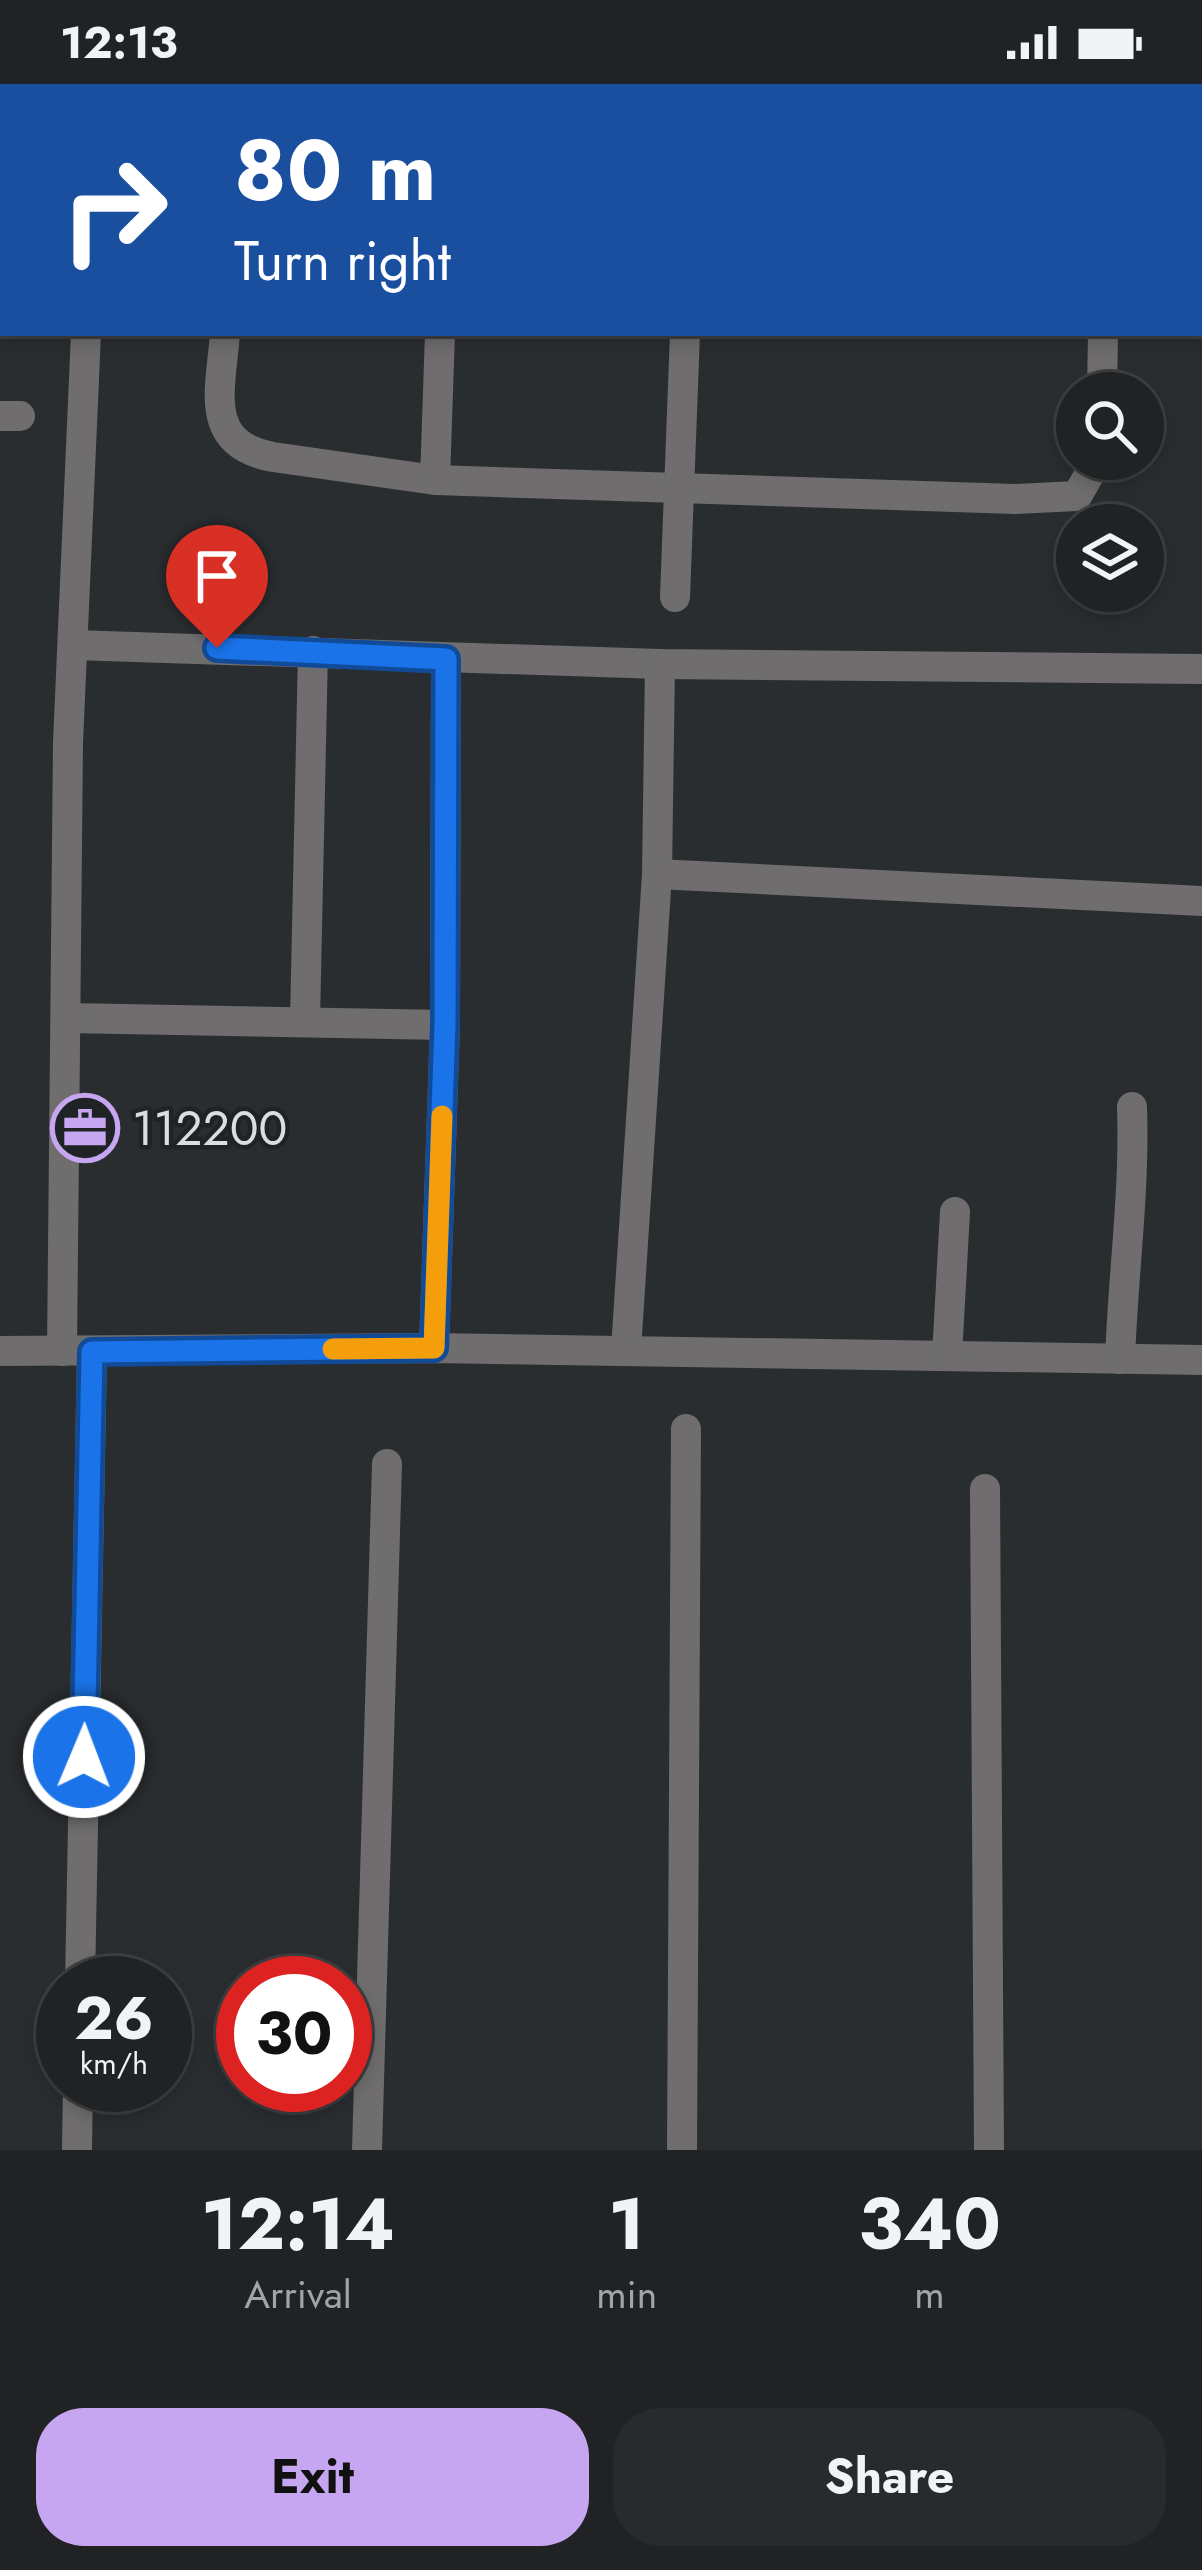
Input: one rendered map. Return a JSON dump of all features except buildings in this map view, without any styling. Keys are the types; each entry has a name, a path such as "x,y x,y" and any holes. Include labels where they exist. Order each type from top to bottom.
{"street":[{"path":"80,1956 77,1351 67,1018 86,336"},
{"path":"225,336 220,412 228,436 246,452 435,480 1015,499 1077,496 1086,480"},
{"path":"435,480 440,336"},
{"path":"674,597 685,336"},
{"path":"1102,372 1103,336"},
{"path":"74,645 660,664 1202,669"},
{"path":"304,1021 313,650"},
{"path":"434,1348 445,1024 446,659"},
{"path":"626,1350 657,874 660,664"},
{"path":"657,874 1202,901"},
{"path":"67,1018 445,1024"},
{"path":"1120,1359 1124,1252 1134,1178 1132,1107"},
{"path":"947,1356 955,1212"},
{"path":"0,1351 434,1348 1202,1360"},
{"path":"682,2150 686,1430"},
{"path":"368,2150 387,1464"},
{"path":"985,1490 989,2150"},
{"path":"76,2150 77,2112"}],"slow traffic":[{"path":"333,1349 434,1348 442,1116"}],"place":[{"name":"112200","path":"85,1128"}],"route":[{"path":"84,1757 92,1352 434,1348 445,1024 446,659 217,648"}]}
